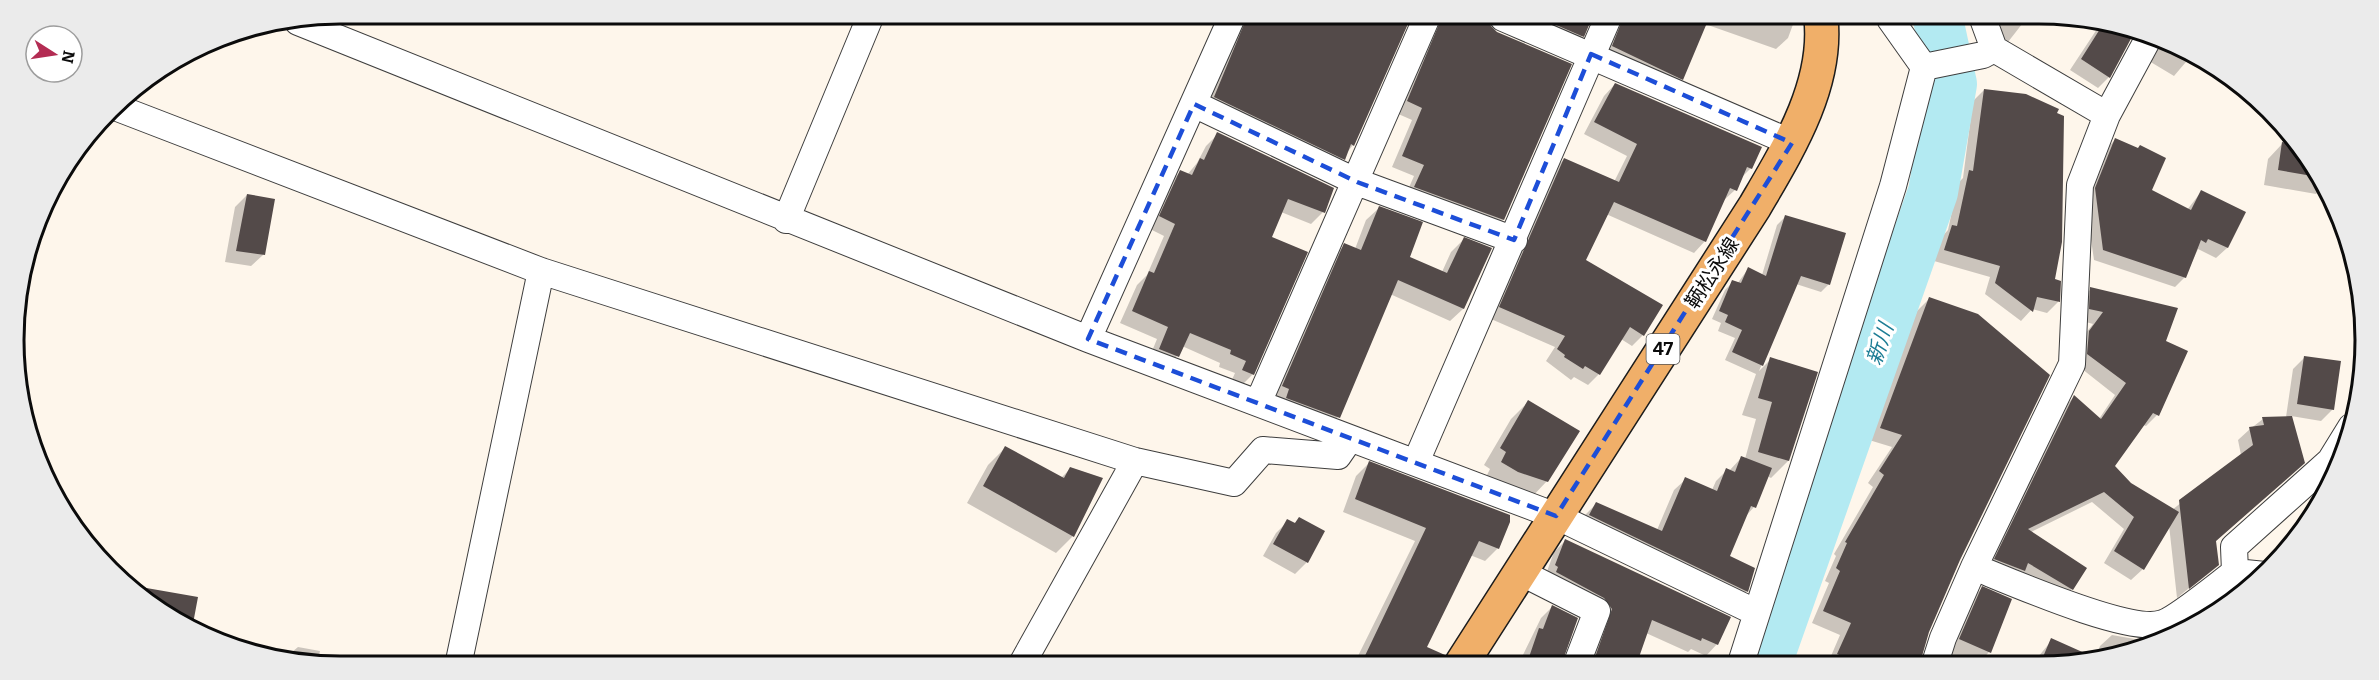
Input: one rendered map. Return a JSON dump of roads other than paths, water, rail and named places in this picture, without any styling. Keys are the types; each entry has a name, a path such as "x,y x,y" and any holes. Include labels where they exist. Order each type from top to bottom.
{"main road":[{"name":"鞆松永線","path":"1466,656 1755,206 1792,143 1808,106 1823,37 1822,24"}],"street":[{"path":"786,220 867,24"},
{"path":"1088,339 1229,24"},
{"path":"1258,403 1357,182 1424,24"},
{"path":"1518,24 1792,143"},
{"path":"1416,462 1514,240 1605,24"},
{"path":"1743,656 1893,186 1924,67 1894,24"},
{"path":"1984,24 1989,52"},
{"path":"308,26 786,220 1088,339 1349,440 1416,462 1556,516 1756,613"},
{"path":"1937,656 1974,567 2072,364 2080,185 2107,115 2146,43"},
{"path":"1924,67 1989,52 2107,115"},
{"path":"1194,104 1357,182 1514,240"},
{"path":"124,110 541,271 1135,461 1234,483 1263,450 1338,456 1349,440"},
{"path":"460,656 541,271"},
{"path":"2235,572 2234,547 2333,456"},
{"path":"1026,656 1135,461"},
{"path":"1974,567 2076,607 2163,631"},
{"path":"1520,572 1597,611 1580,656"},
{"path":"2169,628 2235,572 2252,573"}],"waterway":[{"name":"新川","path":"1769,656 1933,192 1952,84 1939,24"}]}
